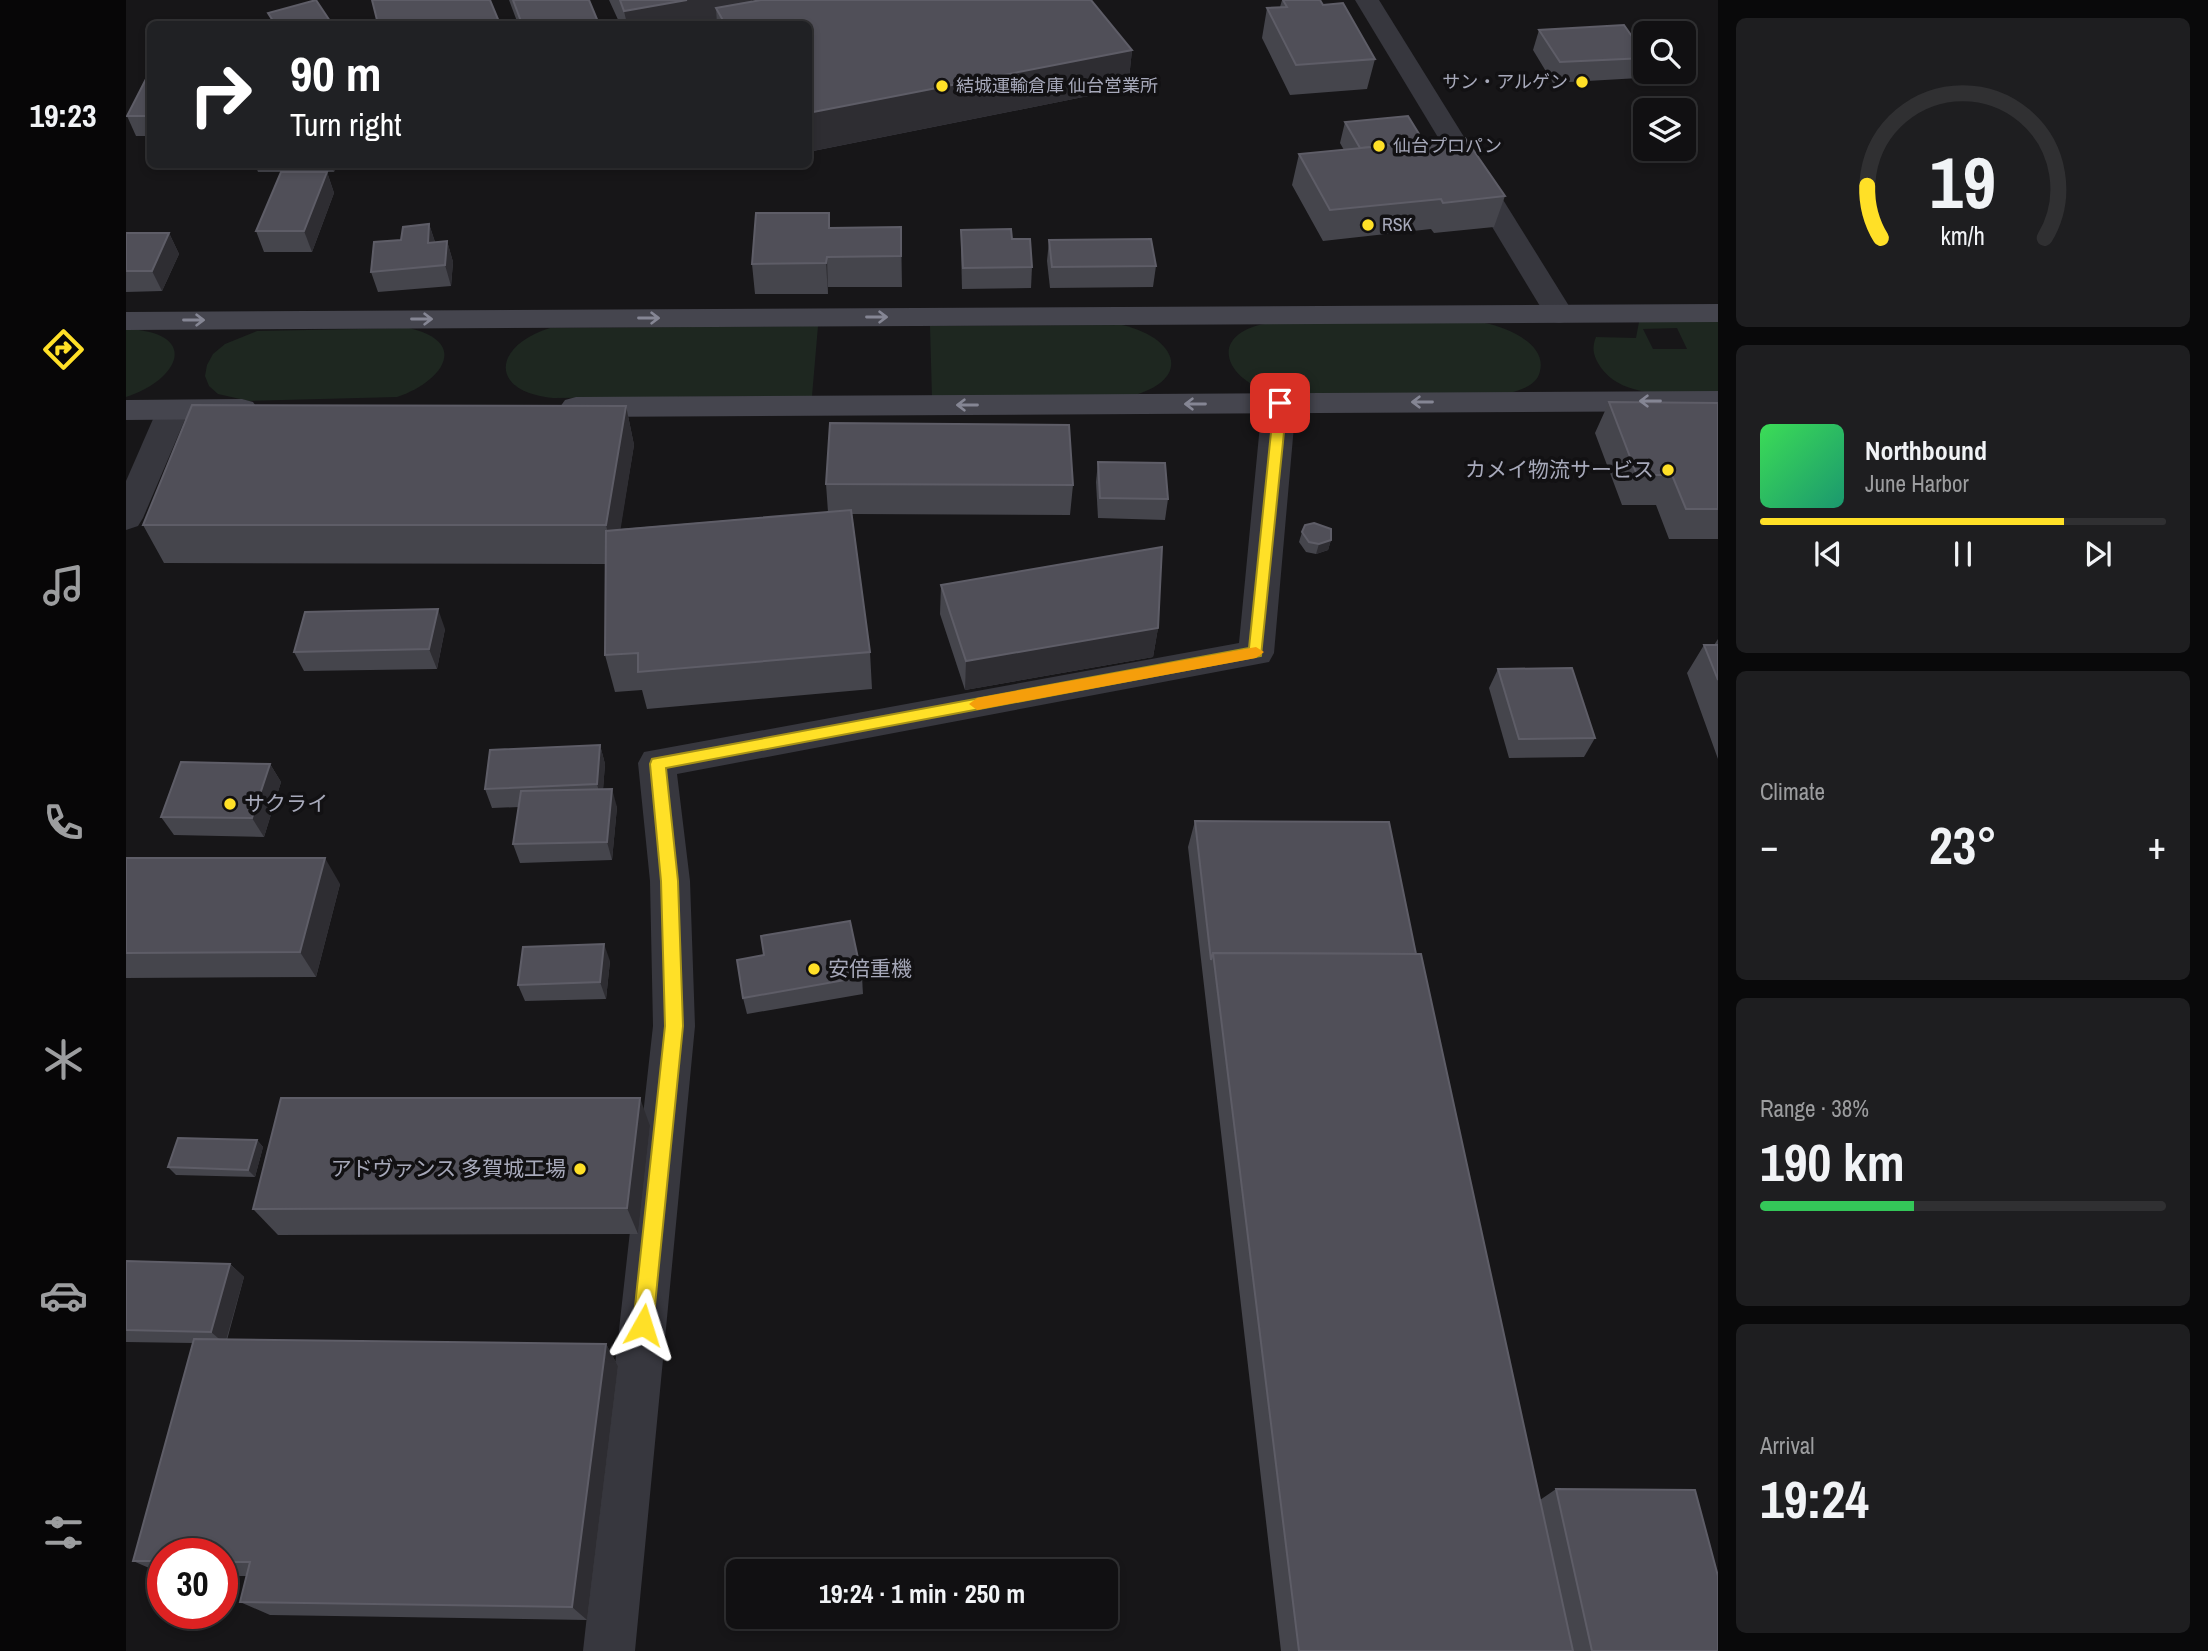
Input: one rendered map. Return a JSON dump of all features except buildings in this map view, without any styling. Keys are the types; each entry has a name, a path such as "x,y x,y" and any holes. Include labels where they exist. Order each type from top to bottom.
{"street":[{"path":"1367,0 1559,314"},
{"path":"126,321 1718,313"},
{"path":"547,408 1718,401"},
{"path":"609,1651 674,1026 670,881 657,764 1256,653 1280,403"},
{"path":"126,410 270,409"},
{"path":"126,519 173,410"}],"shaded area":[{"path":"1639,322 1718,322 1718,394 1652,393 1621,384 1608,375 1598,363 1594,347 1596,337 1636,338","holes":["1677,328 1687,349 1653,349 1643,329"]},
{"path":"1269,323 1485,323 1523,338 1537,352 1540,371 1532,384 1507,394 1273,393 1243,378 1233,367 1229,357 1230,346 1236,336 1249,328"},
{"path":"1122,325 1155,339 1165,348 1170,358 1170,369 1164,379 1152,388 1132,396 932,398 930,326"},
{"path":"818,326 812,396 553,398 532,394 517,387 509,378 506,367 509,356 517,346 550,328"},
{"path":"409,328 440,343 444,353 443,363 426,382 397,397 249,401 218,394 209,386 205,376 213,354 225,344 257,331"},
{"path":"126,329 150,332 165,338 173,347 174,357 170,368 160,379 126,397"}],"slow traffic":[{"path":"977,704 1256,652"}],"place":[{"name":"サン・アルゲン","path":"1582,82"},
{"name":"結城運輸倉庫 仙台営業所","path":"942,86"},
{"name":"仙台プロパン","path":"1379,146"},
{"name":"RSK","path":"1368,225"},
{"name":"カメイ物流サービス","path":"1668,470"},
{"name":"サクライ","path":"230,804"},
{"name":"安倍重機","path":"814,969"},
{"name":"アドヴァンス 多賀城工場","path":"580,1169"}],"route":[{"path":"643,1325 674,1026 670,881 657,764 1256,653 1280,403"}]}
